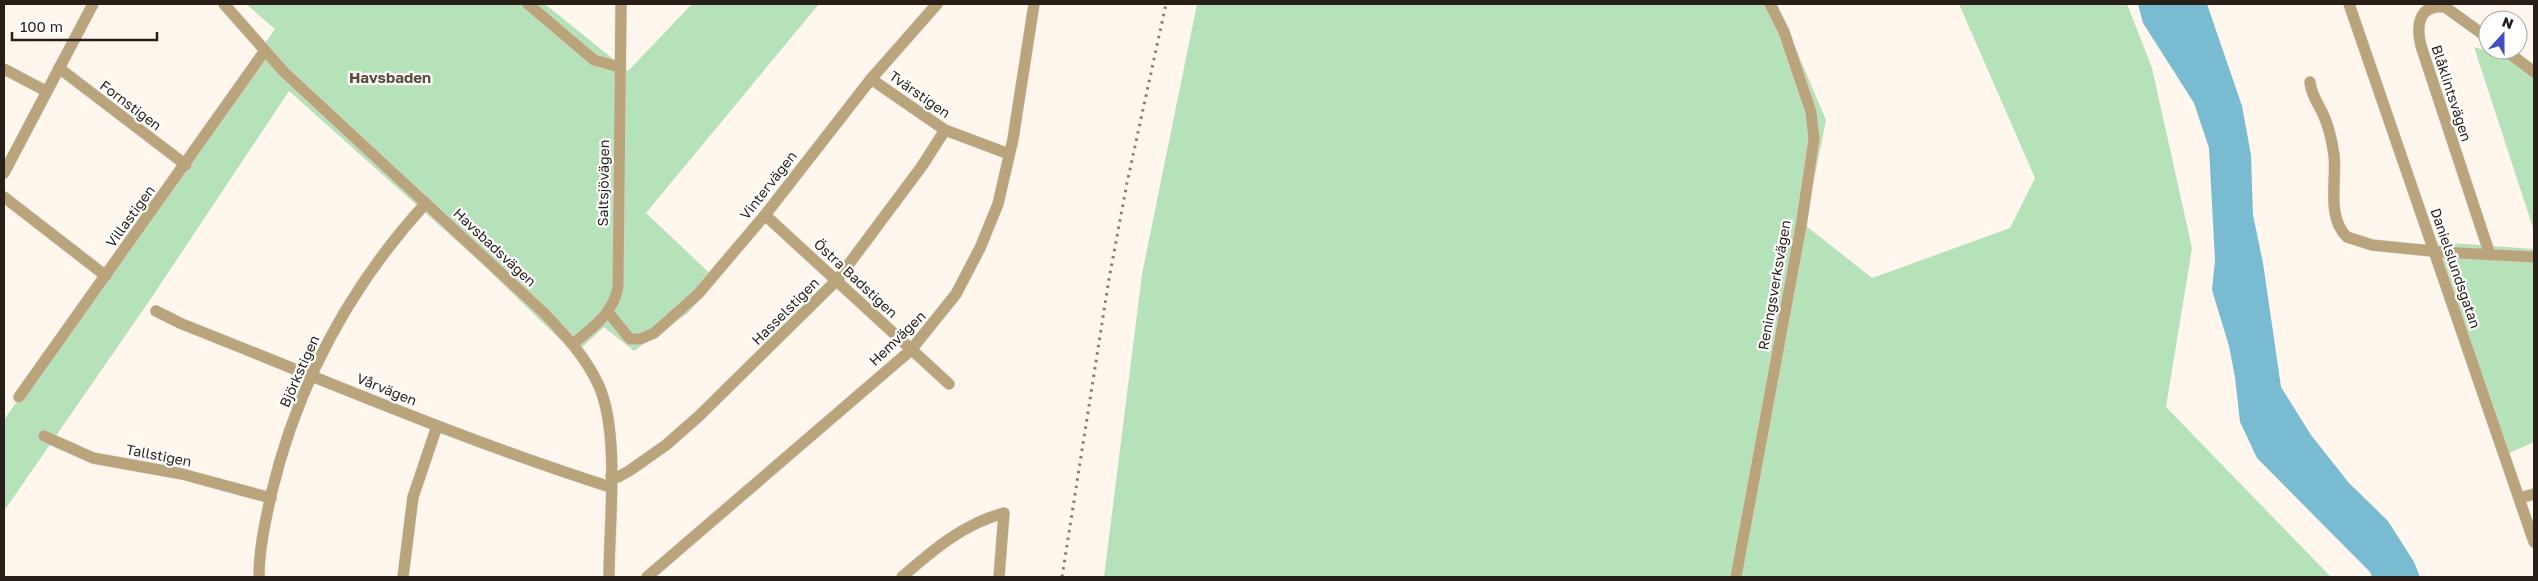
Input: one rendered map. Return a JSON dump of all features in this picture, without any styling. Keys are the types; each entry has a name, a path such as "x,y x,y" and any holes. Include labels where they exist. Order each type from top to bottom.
{"street":[{"path":"4,173 93,4"},
{"name":"Havsbadsvägen","path":"224,4 264,52 544,313 574,344 599,387 607,412 611,482 609,577"},
{"path":"528,4 594,60 619,68"},
{"name":"Saltsjövägen","path":"574,344 602,321 613,305 618,287 621,4"},
{"name":"Vintervägen","path":"608,312 630,338 640,339 654,333 698,294 765,215 871,78 937,4"},
{"name":"Hemvägen","path":"647,577 911,350 938,319 956,294 972,265 998,204 1009,154 1034,4"},
{"name":"Reningsverksvägen","path":"1736,577 1801,226 1814,139 1811,112 1784,32 1770,4"},
{"name":"Danielslundsgatan","path":"2349,4 2534,542"},
{"name":"Blåklintsvägen","path":"2478,31 2444,7 2428,9 2421,15 2418,23 2420,46 2490,255"},
{"name":"Villastigen","path":"19,397 264,52"},
{"path":"2518,60 2534,72"},
{"name":"Fornstigen","path":"59,68 186,164"},
{"path":"4,69 46,91"},
{"name":"Tvärstigen","path":"871,78 945,130 1009,154"},
{"path":"2310,82 2312,94 2331,134 2334,157 2335,211 2342,232 2361,243 2435,252 2534,257"},
{"name":"Hasselstigen","path":"611,482 666,445 699,416 837,280 916,173 945,130"},
{"path":"4,196 106,276"},
{"name":"Björkstigen","path":"258,577 258,555 270,498 288,434 311,375 356,292 401,231 426,203"},
{"name":"Östra Badstigen","path":"765,215 949,384"},
{"name":"Vårvägen","path":"156,311 182,324 540,465 611,482"},
{"path":"404,577 414,497 437,426"},
{"name":"Tallstigen","path":"44,436 93,458 182,474 270,498"},
{"path":"2520,498 2534,494"},
{"path":"902,577 940,544 969,526 1004,513 999,577"}],"green space":[{"path":"246,4 545,4 628,71 692,4 819,4 646,213 717,280 688,313 634,351 604,327 575,354 479,261 289,91 152,297 4,511 4,420 275,29"},
{"path":"1197,4 1777,4 1826,120 1805,225 1872,278 2010,228 2035,178 1959,4 2127,4 2152,68 2192,248 2166,407 2331,577 1104,577 1142,274"},
{"path":"2474,47 2478,48 2478,59"},
{"path":"2478,60 2513,60 2534,77 2534,231"},
{"path":"2438,242 2534,249 2534,442 2507,454"}],"water":[{"path":"2138,4 2207,4 2242,106 2251,155 2253,215 2263,263 2281,387 2311,435 2349,483 2388,521 2414,562 2420,577 2372,577 2370,572 2257,458 2240,422 2229,346 2212,290 2215,260 2209,148 2194,103 2143,23"}],"railway":[{"path":"1062,577 1109,279 1127,183 1166,4"}],"district":[{"name":"Havsbaden","path":"390,77"}]}
